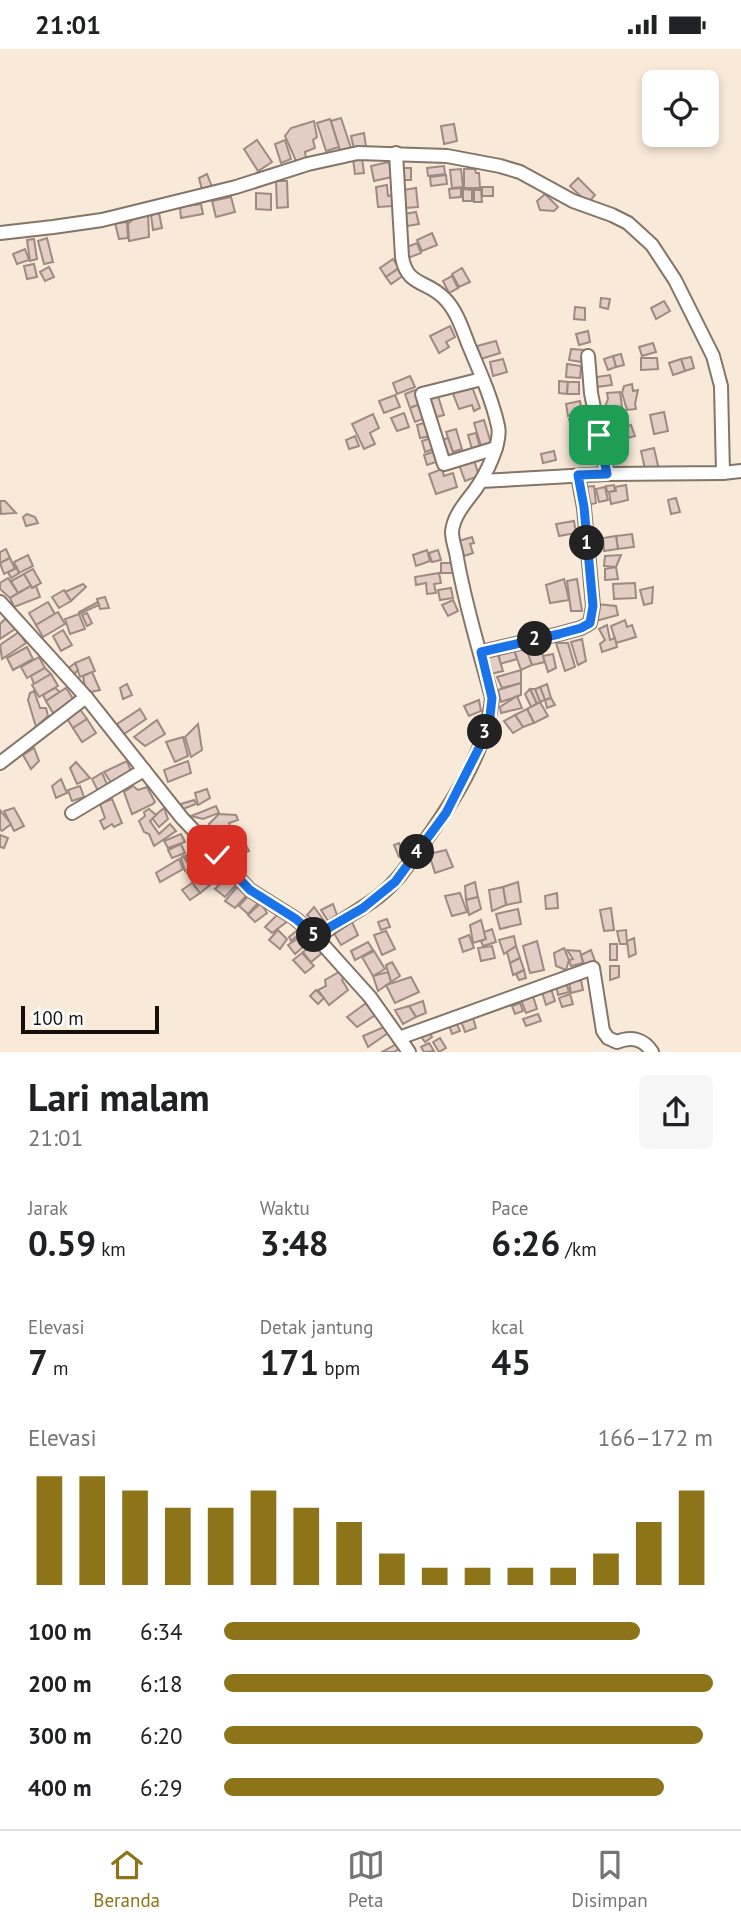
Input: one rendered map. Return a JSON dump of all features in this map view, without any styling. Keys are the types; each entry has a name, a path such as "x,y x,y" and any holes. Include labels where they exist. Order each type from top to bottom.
{"street":[{"path":"0,233 102,220 358,153 447,156 520,171 573,201 628,223 652,245 675,280 713,356 720,386 723,473"},
{"path":"317,938 330,927 363,908 395,882 446,813 483,740 492,698 459,571 452,531 461,508 481,481 496,448 498,426 452,307 440,294 414,280 405,271 396,153"},
{"path":"588,356 591,393 607,474"},
{"path":"482,379 422,394 444,464 496,448"},
{"path":"481,481 578,475 741,471"},
{"path":"481,652 559,634 590,623 593,606 584,507 578,475"},
{"path":"0,602 86,697 182,818 250,890 296,919 317,938 370,997 409,1052"},
{"path":"0,763 86,697"},
{"path":"72,813 144,770"},
{"path":"399,1038 593,968 603,1031 608,1038 617,1042 627,1038 639,1040 651,1048 652,1052"}],"building":[{"path":"341,118 351,148 340,151 331,121"},
{"path":"330,119 339,147 326,151 317,123"},
{"path":"314,121 317,137 313,140 315,148 305,152 306,158 296,161 285,136 291,128"},
{"path":"454,124 457,141 444,144 441,126"},
{"path":"364,133 366,146 354,149 351,136"},
{"path":"257,140 272,162 258,171 244,149"},
{"path":"285,140 291,159 281,163 275,144"},
{"path":"362,158 364,173 355,174 353,159"},
{"path":"389,162 392,177 374,181 371,166"},
{"path":"444,166 445,174 428,176 427,168"},
{"path":"403,168 411,168 411,180 403,180"},
{"path":"461,169 463,187 452,188 450,170"},
{"path":"464,169 475,169 476,173 479,173 480,188 464,188"},
{"path":"207,174 212,187 202,190 199,178"},
{"path":"446,175 447,184 431,186 430,177"},
{"path":"578,178 595,195 588,203 570,186"},
{"path":"276,181 287,181 288,207 277,208"},
{"path":"387,185 393,206 378,207 376,187"},
{"path":"482,187 493,187 493,196 482,196"},
{"path":"416,188 418,207 405,208 403,190"},
{"path":"461,188 461,197 450,198 449,189"},
{"path":"463,189 472,190 472,201 463,201"},
{"path":"474,190 481,190 482,202 474,202"},
{"path":"256,193 271,194 271,210 256,209"},
{"path":"545,194 558,207 554,211 540,210 537,201"},
{"path":"231,197 235,212 216,217 212,201"},
{"path":"201,204 203,214 181,218 180,207"},
{"path":"416,212 419,224 407,226 404,214"},
{"path":"138,213 148,213 149,237 129,241 128,224"},
{"path":"159,213 162,228 153,230 151,215"},
{"path":"127,222 128,238 119,239 115,223"},
{"path":"432,233 437,245 422,251 417,240"},
{"path":"47,238 53,262 44,264 38,241"},
{"path":"34,239 37,259 30,261 27,240"},
{"path":"417,243 421,253 408,258 404,248"},
{"path":"25,249 29,260 17,264 13,254"},
{"path":"393,259 399,268 386,277 380,268"},
{"path":"34,264 37,277 27,279 24,266"},
{"path":"49,267 54,277 45,281 40,272"},
{"path":"399,268 404,275 391,284 386,277"},
{"path":"462,268 470,282 459,287 452,274"},
{"path":"452,276 458,288 449,293 443,281"},
{"path":"601,298 610,299 608,309 600,307"},
{"path":"664,301 670,311 656,319 651,308"},
{"path":"575,307 585,308 585,320 574,319"},
{"path":"450,326 455,337 446,342 449,347 439,353 430,336"},
{"path":"588,331 590,342 579,345 576,334"},
{"path":"496,341 500,353 481,359 477,346"},
{"path":"653,343 656,352 642,356 639,347"},
{"path":"571,349 584,350 582,362 569,360"},
{"path":"621,354 624,365 616,367 613,356"},
{"path":"613,356 616,367 608,370 604,359"},
{"path":"691,357 694,368 685,371 681,359"},
{"path":"641,358 657,358 658,369 641,370"},
{"path":"503,359 507,372 493,376 490,362"},
{"path":"681,359 685,371 673,375 669,363"},
{"path":"567,364 581,366 580,378 566,377"},
{"path":"610,375 612,385 597,387 596,377"},
{"path":"410,376 415,387 397,394 393,383"},
{"path":"559,381 568,382 567,394 559,393"},
{"path":"568,382 579,382 579,394 567,394"},
{"path":"471,384 480,408 474,411 472,405 459,409 452,391"},
{"path":"632,384 633,391 638,390 636,409 627,410 622,393 624,386"},
{"path":"415,390 420,404 410,408 405,394"},
{"path":"620,392 622,407 618,409 621,421 608,425 604,409 607,393"},
{"path":"437,393 444,415 433,418 426,397"},
{"path":"395,395 400,407 384,413 379,401"},
{"path":"580,401 582,413 568,416 566,404"},
{"path":"420,404 425,418 415,422 410,408"},
{"path":"664,412 668,431 654,434 650,415"},
{"path":"404,413 409,427 397,431 391,418"},
{"path":"373,414 379,428 370,433 375,444 364,449 352,424"},
{"path":"577,417 581,430 573,432 569,419"},
{"path":"484,420 491,443 481,446 474,423"},
{"path":"427,422 431,436 420,438 417,425"},
{"path":"631,425 635,436 624,439 621,428"},
{"path":"456,429 462,449 453,452 446,432"},
{"path":"476,433 480,447 472,449 468,435"},
{"path":"355,436 359,446 349,449 346,440"},
{"path":"431,438 434,449 425,452 422,441"},
{"path":"448,438 454,455 444,459 438,441"},
{"path":"583,439 586,450 578,452 576,441"},
{"path":"654,448 659,470 646,473 641,451"},
{"path":"436,451 439,461 427,465 424,455"},
{"path":"554,451 556,460 543,463 541,454"},
{"path":"473,457 479,476 465,481 458,462"},
{"path":"442,469 444,476 453,473 457,487 436,494 429,474"},
{"path":"614,485 615,491 607,492 606,486"},
{"path":"626,485 628,500 611,504 609,492 616,491 615,487"},
{"path":"594,486 596,503 587,505 584,487"},
{"path":"605,487 608,500 599,502 596,489"},
{"path":"676,498 680,512 671,514 668,500"},
{"path":"0,501 5,501 16,513 1,514"},
{"path":"27,514 35,517 38,523 26,526 23,517"},
{"path":"574,521 576,533 559,536 556,524"},
{"path":"632,534 634,547 618,549 616,536"},
{"path":"616,536 618,549 604,551 603,538"},
{"path":"472,537 474,543 470,544 473,553 464,556 459,541"},
{"path":"6,549 10,558 0,563 0,552"},
{"path":"427,550 430,561 416,566 413,555"},
{"path":"438,550 441,560 432,562 429,553"},
{"path":"28,555 33,566 19,573 14,562"},
{"path":"621,555 616,567 604,566 605,556"},
{"path":"10,558 15,569 4,574 0,563"},
{"path":"441,563 453,563 453,573 441,573"},
{"path":"14,566 19,573 11,578 8,572 15,569"},
{"path":"616,567 618,579 605,580 605,569"},
{"path":"33,569 41,583 32,588 24,574"},
{"path":"439,573 441,583 434,584 436,593 427,594 426,583 416,585 415,577"},
{"path":"24,574 31,586 18,593 11,581"},
{"path":"8,578 18,593 10,598 0,589 0,583"},
{"path":"564,579 569,600 550,603 546,585"},
{"path":"577,579 582,611 571,611 567,581"},
{"path":"635,583 636,598 614,599 613,584"},
{"path":"83,584 86,587 71,601 65,592"},
{"path":"36,586 40,597 14,607 10,598"},
{"path":"653,587 652,603 644,605 640,590"},
{"path":"451,588 453,598 440,600 438,590"},
{"path":"64,590 71,601 59,608 52,597"},
{"path":"105,597 109,608 100,609 97,599"},
{"path":"453,600 458,611 448,616 442,605"},
{"path":"48,602 55,614 36,625 29,613"},
{"path":"98,602 99,605 79,614 79,612"},
{"path":"596,604 616,606 618,615 596,621"},
{"path":"58,612 65,624 43,637 36,625"},
{"path":"87,613 92,623 87,626 82,615"},
{"path":"79,614 85,629 70,634 65,619"},
{"path":"7,617 15,629 0,639 0,624"},
{"path":"625,620 627,627 632,625 636,637 616,643 611,626"},
{"path":"607,625 610,640 615,638 617,647 602,652 600,644 605,640 599,629"},
{"path":"63,630 72,645 61,651 53,636"},
{"path":"19,632 26,643 2,659 0,645"},
{"path":"582,639 586,661 578,665 571,642"},
{"path":"538,641 545,662 532,665 525,646"},
{"path":"556,643 568,643 575,667 565,671"},
{"path":"525,646 532,665 521,670 514,650"},
{"path":"27,647 33,659 13,670 7,658"},
{"path":"514,650 517,659 500,664 499,655"},
{"path":"497,652 503,671 491,674 484,653"},
{"path":"553,654 556,668 548,672 543,656"},
{"path":"39,657 45,668 27,678 21,667"},
{"path":"89,657 95,671 80,677 75,663"},
{"path":"75,663 78,670 72,676 66,670"},
{"path":"45,668 51,674 34,684 31,676"},
{"path":"521,670 521,683 502,688 497,677"},
{"path":"92,672 100,690 86,693 83,676"},
{"path":"51,674 58,686 39,697 32,685"},
{"path":"521,683 521,695 501,702 498,690"},
{"path":"127,684 132,695 123,699 120,688"},
{"path":"547,684 551,698 545,700 540,687"},
{"path":"540,687 545,700 540,702 535,689"},
{"path":"55,688 60,692 46,701 43,695"},
{"path":"66,688 74,700 53,713 46,701"},
{"path":"530,689 535,689 540,702 537,704"},
{"path":"530,689 537,704 531,707 525,694"},
{"path":"34,691 40,708 46,708 48,716 36,727 28,700 30,693"},
{"path":"517,696 522,708 501,713 500,707"},
{"path":"551,698 555,705 547,708 545,700"},
{"path":"479,700 481,711 469,716 464,706"},
{"path":"540,702 548,716 534,723 527,709"},
{"path":"79,708 87,719 73,728 66,717"},
{"path":"140,709 146,719 124,734 117,724"},
{"path":"527,709 534,723 523,727 515,715"},
{"path":"515,715 523,727 513,733 504,721"},
{"path":"87,719 96,733 82,742 73,728"},
{"path":"157,720 165,734 145,746 134,737"},
{"path":"198,724 202,750 191,757 185,737"},
{"path":"183,737 188,756 175,762 166,742"},
{"path":"34,748 39,761 31,769 23,755"},
{"path":"127,761 132,774 112,784 104,772"},
{"path":"188,761 191,773 168,782 164,770"},
{"path":"76,762 90,778 77,784 70,768"},
{"path":"102,773 107,784 98,791 92,779"},
{"path":"61,779 67,793 56,798 52,786"},
{"path":"80,786 84,797 72,801 68,790"},
{"path":"133,786 138,790 147,787 155,802 132,814 124,792"},
{"path":"207,789 210,798 198,805 195,793"},
{"path":"112,799 122,823 114,827 112,824 104,829 100,821 105,818 100,804"},
{"path":"194,800 196,804 183,809 181,804"},
{"path":"216,806 219,813 203,819 191,816"},
{"path":"14,808 24,826 14,831 4,811"},
{"path":"164,808 168,819 159,827 152,818"},
{"path":"149,809 156,815 150,821 159,834 170,824 176,831 154,846 139,821"},
{"path":"0,810 11,824 2,831 0,829"},
{"path":"219,814 236,815 238,820 229,823 236,843 223,848 219,836 210,837 209,824"},
{"path":"181,834 185,842 168,848 164,841"},
{"path":"0,835 8,838 4,848 0,847"},
{"path":"244,841 249,851 231,859 226,849"},
{"path":"399,843 404,855 399,857 394,845"},
{"path":"181,844 185,853 172,858 168,850"},
{"path":"198,849 205,859 190,865 185,856"},
{"path":"446,850 453,867 435,873 429,854"},
{"path":"183,856 191,868 185,871 181,858"},
{"path":"179,859 183,869 160,882 156,873"},
{"path":"203,863 207,867 194,880 187,873"},
{"path":"214,865 223,875 200,893 192,882"},
{"path":"228,876 236,885 225,897 215,889"},
{"path":"475,882 478,897 466,900 465,886"},
{"path":"518,882 521,902 506,905 503,887"},
{"path":"192,883 200,893 190,900 182,890"},
{"path":"237,887 247,895 235,908 225,901"},
{"path":"503,887 506,905 492,911 489,890"},
{"path":"460,893 467,912 452,916 445,896"},
{"path":"557,893 558,908 546,909 545,896"},
{"path":"249,895 258,903 248,914 239,906"},
{"path":"478,897 481,909 469,915 466,900"},
{"path":"261,903 267,913 255,922 248,915"},
{"path":"333,904 337,915 328,921 321,910"},
{"path":"314,907 325,922 322,927 307,915"},
{"path":"611,908 614,930 604,931 600,910"},
{"path":"518,909 521,924 500,929 496,914"},
{"path":"279,913 288,921 272,933 265,927"},
{"path":"387,919 390,927 381,930 378,922"},
{"path":"351,920 358,935 341,945 332,930"},
{"path":"481,920 486,939 473,943 470,925"},
{"path":"300,928 303,931 291,941 289,937"},
{"path":"492,929 496,942 483,946 481,941 486,939 484,932"},
{"path":"278,930 287,939 280,949 269,940"},
{"path":"626,930 627,944 620,944 617,931"},
{"path":"386,931 395,949 382,955 374,935"},
{"path":"306,933 311,940 295,954 288,945"},
{"path":"469,935 474,948 463,952 459,939"},
{"path":"514,936 516,946 504,954 499,940"},
{"path":"634,938 636,954 629,957 627,941"},
{"path":"537,941 544,970 530,973 523,946"},
{"path":"317,942 326,950 311,962 303,952"},
{"path":"368,942 373,950 355,960 351,951"},
{"path":"610,944 617,944 617,960 610,960"},
{"path":"492,946 495,958 481,961 478,948"},
{"path":"516,946 520,958 510,963 507,952"},
{"path":"564,948 569,960 566,970 556,966 554,953"},
{"path":"567,950 580,951 583,963 571,966 569,960 573,959"},
{"path":"591,950 596,964 585,967 581,955"},
{"path":"374,951 385,969 373,976 362,957"},
{"path":"302,953 314,966 305,973 293,960"},
{"path":"520,958 524,970 513,975 510,963"},
{"path":"392,962 400,976 391,982 386,965"},
{"path":"610,966 619,966 619,977 610,980"},
{"path":"524,970 526,978 519,980 516,974"},
{"path":"339,972 344,977 342,980 348,990 329,1005 318,990 326,986 325,980"},
{"path":"388,972 391,982 378,991 373,976"},
{"path":"411,977 419,992 395,1003 386,985"},
{"path":"581,980 583,990 571,993 569,983"},
{"path":"566,982 569,992 558,995 556,985"},
{"path":"551,989 555,1001 546,1005 542,992"},
{"path":"316,990 324,998 318,1004 310,996"},
{"path":"532,993 537,1009 526,1013 520,997"},
{"path":"570,994 573,1004 562,1007 559,998"},
{"path":"369,1001 377,1014 357,1027 347,1017"},
{"path":"423,1001 426,1013 416,1017 409,1006"},
{"path":"520,1003 523,1011 515,1014 512,1006"},
{"path":"409,1006 416,1017 403,1024 395,1010"},
{"path":"538,1014 541,1021 526,1026 523,1019"},
{"path":"473,1018 476,1028 465,1032 461,1021"},
{"path":"456,1022 460,1031 452,1034 449,1025"},
{"path":"384,1027 388,1033 368,1047 363,1036"},
{"path":"428,1030 432,1037 425,1042 420,1035"},
{"path":"440,1038 446,1048 439,1052 433,1042"},
{"path":"400,1042 406,1052 399,1049 382,1052"},
{"path":"429,1043 434,1051 424,1052 421,1047"}],"route":[{"path":"217,855 250,890 296,919 317,938 330,927 363,908 395,882 446,813 483,740 492,698 481,652 581,628 592,620 584,507 578,475 607,474 599,435"}]}
